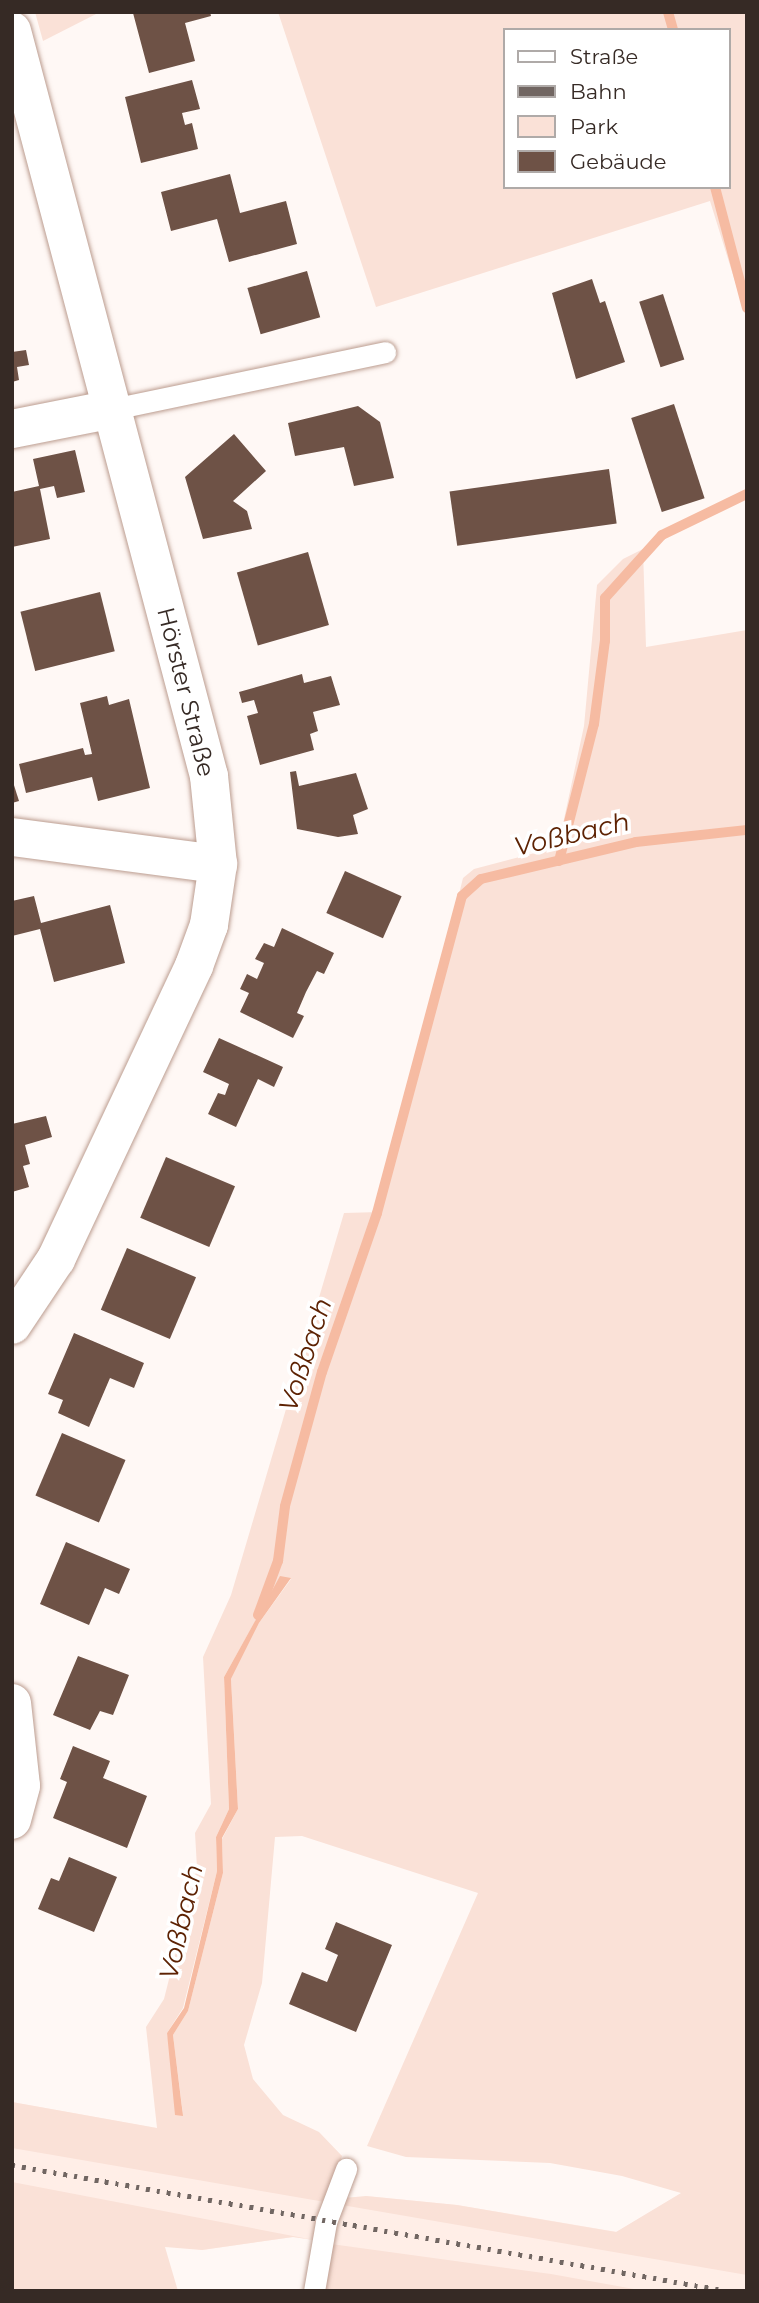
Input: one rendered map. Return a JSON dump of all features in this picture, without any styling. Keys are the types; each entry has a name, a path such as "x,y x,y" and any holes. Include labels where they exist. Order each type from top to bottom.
{"street":[{"name":"Hörster Straße","path":"12,31 209,776 218,864 209,925 194,966 56,1259 12,1325"},
{"path":"12,429 113,409"},
{"path":"12,837 218,864"},
{"path":"12,1703 21,1786 12,1820"}],"lane":[{"path":"113,409 385,352"},
{"path":"314,2291 326,2222 346,2169"}],"shaded area":[{"path":"280,1576 291,1578 259,1623 231,1679 238,1809 222,1838 223,1873 188,2011 173,2035 183,2116 175,2115 167,2033 184,2008 217,1871 216,1837 229,1809 224,1677"},
{"path":"12,2102 167,2130 327,2191 314,2240 293,2237 202,2250 12,2216"},
{"path":"366,2196 457,2205 747,2254 747,2291 523,2291 331,2244 342,2205"}],"green space":[{"path":"35,12 100,12 43,41"},
{"path":"278,12 747,12 747,320 710,201 376,307"},
{"path":"643,549 646,647 747,630 747,2275 342,2205 344,2198 366,2196 457,2205 616,2232 681,2193 622,2176 550,2163 406,2157 367,2146 478,1893 302,1836 275,1837 262,1983 244,2045 253,2079 283,2115 319,2132 342,2156 325,2202 12,2148 12,2102 157,2128 146,2027 164,1999 197,1868 195,1833 211,1804 203,1657 231,1595 344,1213 380,1212 463,878 474,869 558,847 584,726 597,585 623,559","holes":["280,1577 291,1579 259,1623 231,1679 238,1809 222,1839 223,1873 188,2011 173,2035 183,2115 167,2033 183,2008 217,1871 216,1837 229,1809 224,1677"]},
{"path":"12,2182 314,2240 293,2237 202,2250 165,2247 178,2291 12,2291"},
{"path":"331,2244 551,2274 645,2291 325,2291"}],"building":[{"path":"210,12 211,16 185,23 195,61 149,73 133,13"},
{"path":"192,80 200,109 182,113 185,125 192,123 198,149 141,163 125,97"},
{"path":"230,174 240,213 286,201 297,244 229,262 217,219 171,231 161,192"},
{"path":"307,271 320,317 261,334 247,288"},
{"path":"592,279 600,303 605,301 625,362 576,379 552,293"},
{"path":"663,294 684,360 661,367 639,302"},
{"path":"26,350 29,365 17,367 19,380 12,382 12,352"},
{"path":"674,404 705,498 662,512 631,418"},
{"path":"358,406 380,422 394,478 354,486 344,447 295,456 288,423"},
{"path":"234,434 266,471 233,501 247,511 252,529 203,539 185,477"},
{"path":"75,450 85,492 57,498 54,486 40,489 50,539 12,547 12,492 39,486 33,459"},
{"path":"609,469 617,523 457,546 450,491"},
{"path":"308,552 329,625 258,645 237,572"},
{"path":"100,592 115,651 35,671 20,612"},
{"path":"302,674 304,683 331,676 340,705 313,712 318,731 310,734 314,750 260,765 247,716 258,713 254,700 242,703 239,692"},
{"path":"107,696 109,705 129,699 150,788 98,801 92,777 26,793 19,764 83,748 85,755 92,754 80,703"},
{"path":"296,771 299,786 356,773 368,809 353,815 358,834 338,837 297,829 290,772"},
{"path":"12,779 19,801 12,803"},
{"path":"345,871 402,896 383,938 326,913"},
{"path":"34,896 41,923 110,905 125,963 54,982 40,929 12,936 12,901"},
{"path":"282,928 334,953 324,974 317,971 306,992 297,1013 304,1016 293,1038 240,1012 249,993 240,989 247,974 257,979 264,963 255,959 264,943 274,947"},
{"path":"219,1038 283,1067 274,1087 258,1079 236,1127 208,1114 218,1093 225,1095 229,1084 203,1072"},
{"path":"46,1116 52,1137 25,1145 30,1164 23,1166 29,1187 12,1192 12,1124"},
{"path":"166,1157 235,1186 209,1247 140,1218"},
{"path":"127,1248 196,1277 170,1339 101,1310"},
{"path":"74,1333 144,1363 134,1388 110,1378 89,1427 58,1413 63,1400 48,1394"},
{"path":"62,1433 126,1460 99,1523 35,1496"},
{"path":"66,1542 130,1569 119,1594 105,1588 89,1625 40,1604"},
{"path":"78,1656 129,1675 113,1715 100,1711 90,1730 53,1715"},
{"path":"73,1746 110,1761 103,1778 147,1796 127,1848 53,1818 67,1782 60,1779"},
{"path":"69,1857 117,1877 94,1932 38,1909 51,1878 59,1881"},
{"path":"336,1922 392,1945 356,2032 289,2004 302,1972 327,1982 338,1955 325,1949"}],"waterway":[{"path":"668,12 672,28"},
{"path":"716,189 747,308"},
{"path":"559,861 594,724 605,641 605,598 662,535 747,494"},
{"name":"Voßbach","path":"258,1615 278,1561 285,1506 322,1372 377,1213 462,896 481,879 636,842 747,830"}],"railway":[{"path":"12,2165 727,2291"}]}
